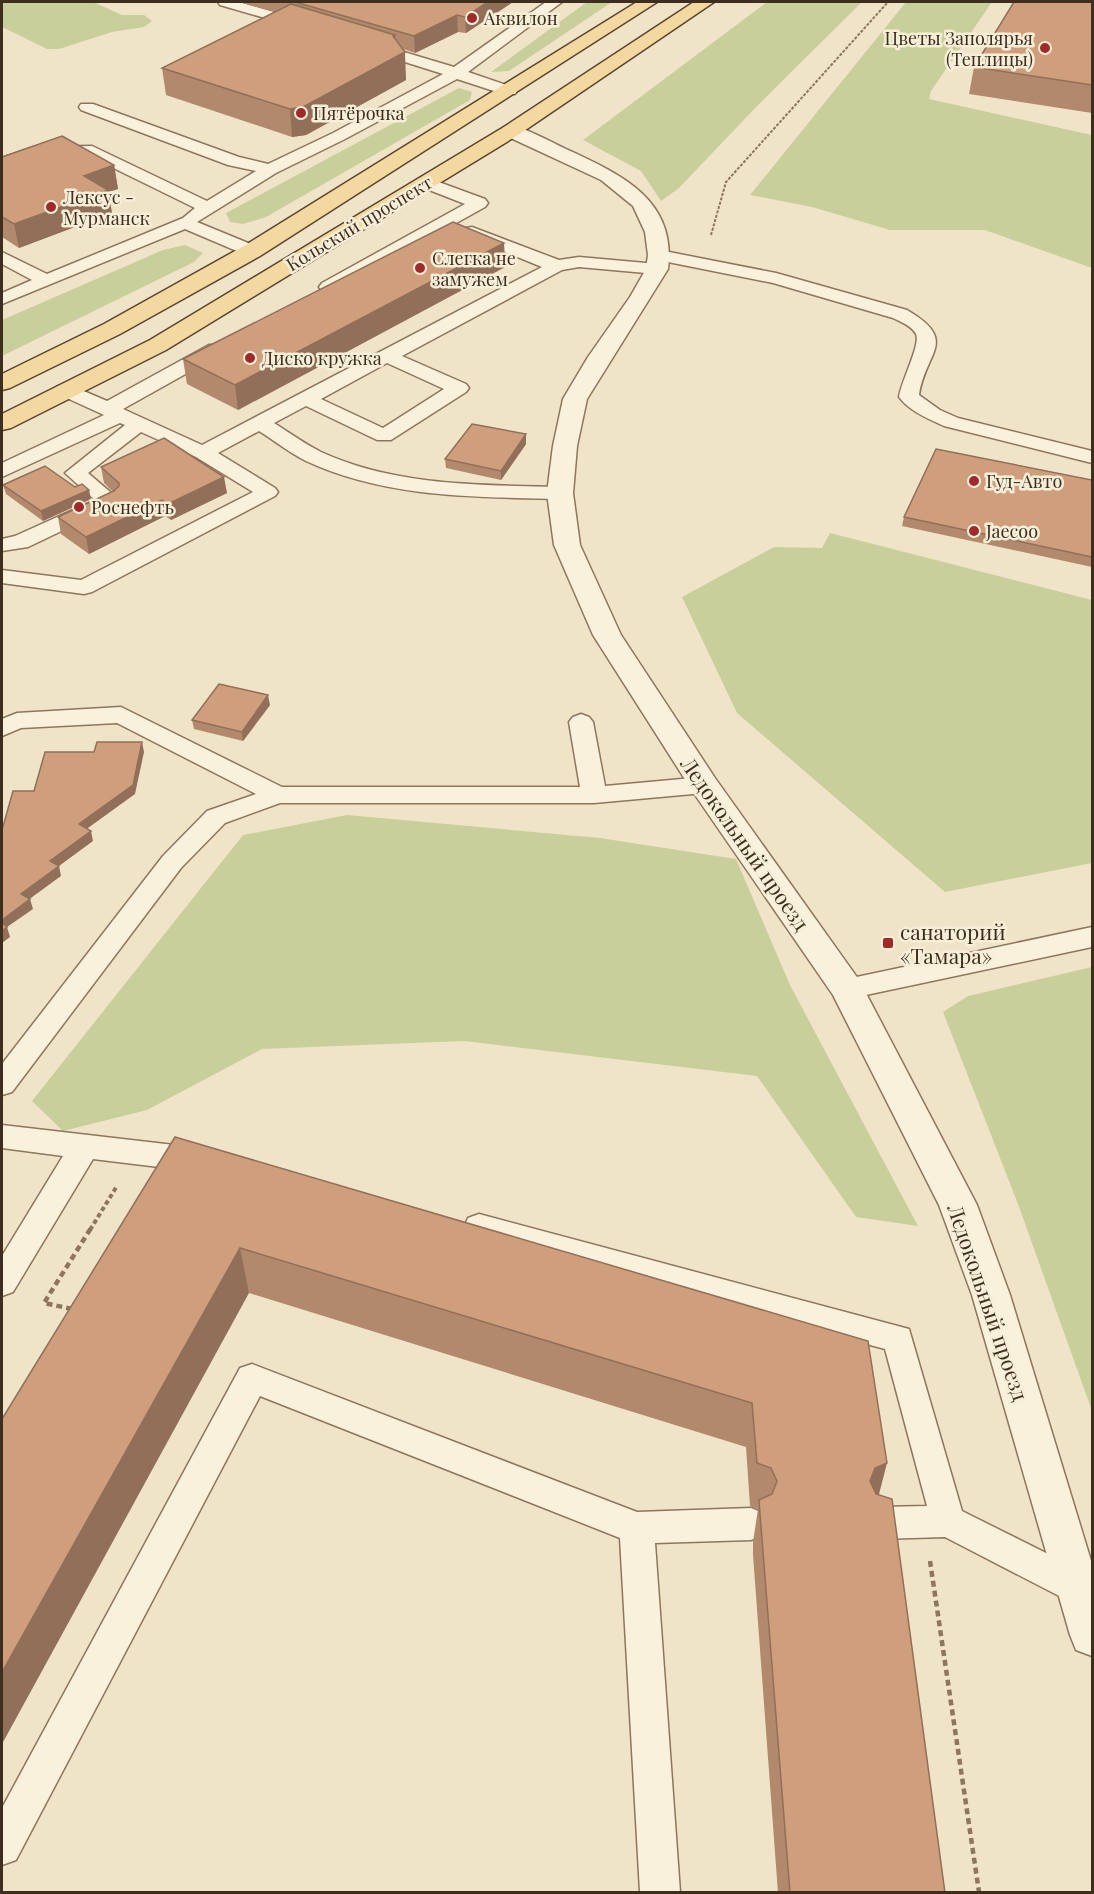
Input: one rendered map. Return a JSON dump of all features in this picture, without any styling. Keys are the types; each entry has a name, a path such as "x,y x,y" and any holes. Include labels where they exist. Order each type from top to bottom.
{"main road":[{"name":"Кольский проспект","path":"2,383 112,329 252,251 648,2"},
{"name":"Кольский проспект","path":"2,423 158,345 511,131 705,2"},
{"path":"466,118 511,131"}],"street":[{"path":"511,131 608,176 642,203 656,232 658,262"},
{"name":"Ледокольный проезд","path":"658,262 641,297 600,357 576,399 565,446 560,493 567,545 608,635 704,785 847,989 958,1205 991,1295 1062,1535 1080,1588 1092,1635"}],"lane":[{"path":"225,2 322,31"},
{"path":"2,299 185,223 270,170 456,73 555,2"},
{"path":"356,42 509,91"},
{"path":"87,107 234,161 270,170"},
{"path":"2,164 34,152 92,151 208,208"},
{"path":"313,295 479,203 426,182"},
{"path":"446,221 557,266"},
{"path":"185,223 252,251"},
{"path":"2,257 47,281"},
{"path":"203,453 557,266 579,262 704,262 776,278 900,314 916,322 926,331 928,342 909,386 909,397 920,406 951,422 1092,457"},
{"path":"2,471 114,412 231,341"},
{"path":"306,399 384,436 459,388 386,356"},
{"path":"2,578 84,587 268,492 203,453 65,390"},
{"path":"260,423 314,456 350,470 393,482 446,489 560,493"},
{"path":"2,545 20,542 109,501 75,473 139,424"},
{"path":"2,728 17,721 120,715 278,795"},
{"path":"581,722 594,795"},
{"path":"2,1084 172,862 216,817 278,795 594,795 704,785"},
{"path":"847,989 1092,937"},
{"path":"2,1137 226,1163"},
{"path":"2,1283 85,1146"},
{"path":"454,1221 898,1339 936,1521"},
{"path":"2,1846 252,1378 637,1528 751,1524"},
{"path":"879,1523 936,1521 1080,1588"},
{"path":"637,1528 660,1893"}],"path":[{"path":"704,262 726,182 888,2"},
{"path":"75,1310 44,1303 138,1152"},
{"path":"936,1521 979,1893"}],"green space":[{"path":"3,2 93,2 122,15 144,15 152,21 144,27 112,32 59,49 47,49 2,27"},
{"path":"587,2 612,2 509,71 491,72"},
{"path":"767,2 862,2 759,104 679,188 661,201 641,171 583,140"},
{"path":"906,2 992,2 931,91 929,99 1092,135 1092,268 985,230 890,230 812,207 750,195"},
{"path":"459,88 472,92 470,100 266,217 243,224 230,222 226,213"},
{"path":"185,245 203,253 194,262 2,356 2,320 163,250"},
{"path":"830,533 1092,600 1092,863 945,892 737,713 682,597 774,547 822,548"},
{"path":"347,815 600,838 736,859 790,985 918,1226 856,1217 757,1076 464,1041 262,1049 147,1110 63,1131 32,1101 243,835"},
{"path":"1092,967 1092,1411 1018,1204 943,1012 968,996"}],"building":[{"path":"295,2 488,2 465,17 457,15 414,36"},
{"name":"Цветы Заполярья (Теплицы)","path":"1014,2 1092,2 1092,85 974,67"},
{"path":"291,4 395,35 393,36 405,52 303,107 290,109 162,68"},
{"path":"62,136 114,165 84,176 108,190 14,224 2,217 2,157"},
{"path":"453,222 504,243 235,385 183,359"},
{"path":"472,424 526,434 501,471 445,459"},
{"path":"164,438 224,477 168,504 162,500 86,537 58,517 114,491 119,486 119,483 101,467"},
{"path":"936,449 1092,480 1092,557 904,517"},
{"path":"45,466 75,487 82,484 89,490 41,511 3,485"},
{"path":"219,684 268,695 242,732 192,720"},
{"path":"97,742 142,742 133,785 79,824 91,831 50,861 59,866 21,894 30,899 2,920 2,830 13,791 34,791 45,752 94,752"},
{"path":"175,1137 868,1341 887,1463 875,1468 870,1481 876,1494 892,1499 945,1893 790,1893 759,1500 772,1494 777,1481 771,1468 757,1463 752,1403 240,1248 2,1672 2,1419"}],"place":[{"name":"Аквилон","path":"472,18"},
{"name":"Цветы Заполярья (Теплицы)","path":"1045,48"},
{"name":"Пятёрочка","path":"301,113"},
{"name":"Лексус - Мурманск","path":"51,207"},
{"name":"Слегка не замужем","path":"420,268"},
{"name":"Диско кружка","path":"250,358"},
{"name":"Гуд-Авто","path":"974,481"},
{"name":"Роснефть","path":"79,507"},
{"name":"Jaecoo","path":"974,531"},
{"name":"санаторий «Тамара»","path":"888,943"}]}
